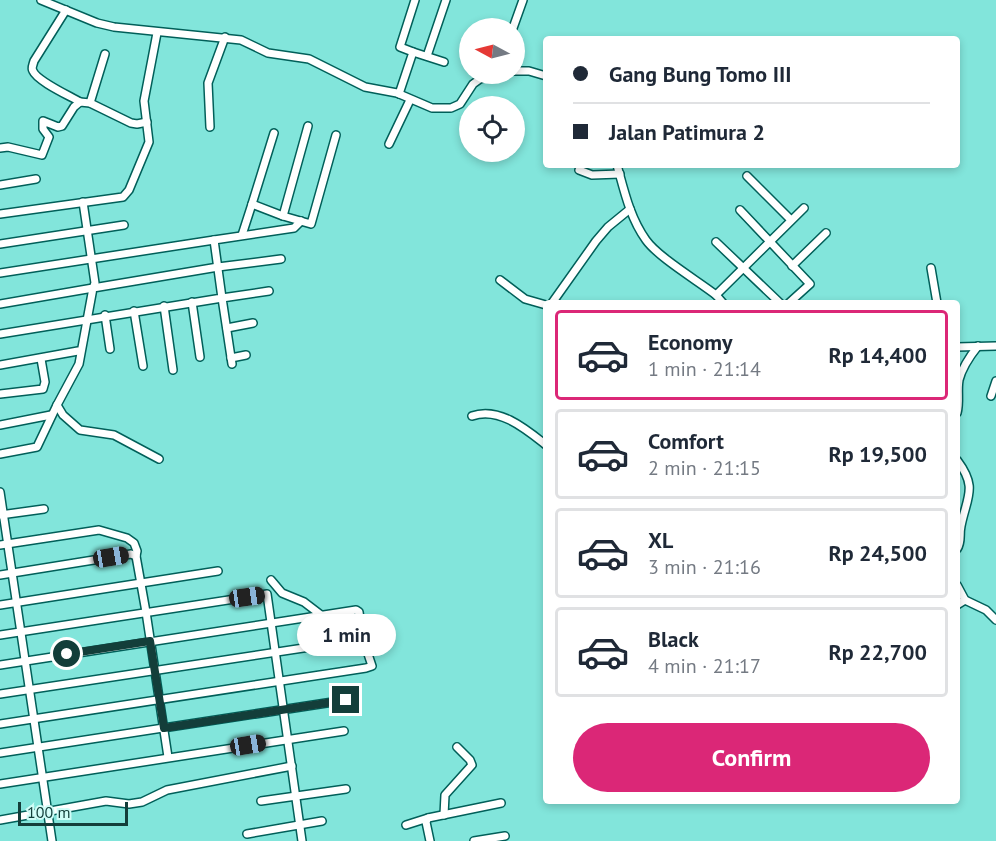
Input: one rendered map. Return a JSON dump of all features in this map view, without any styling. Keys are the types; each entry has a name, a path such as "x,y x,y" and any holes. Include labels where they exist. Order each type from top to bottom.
{"street":[{"path":"41,0 97,23 157,33 244,40 268,53 309,59 364,87 399,94 432,108 451,108 463,103 469,89 474,84"},
{"path":"415,0 400,47 444,62"},
{"path":"427,56 446,0"},
{"path":"517,18 523,0"},
{"path":"66,10 34,62 34,74 80,102 90,103 131,123 147,122"},
{"path":"0,214 123,197 129,190 149,142 144,101 157,33"},
{"path":"210,127 208,85 225,37"},
{"path":"399,94 413,52"},
{"path":"90,103 105,54"},
{"path":"525,72 543,75"},
{"path":"389,144 410,100"},
{"path":"0,148 8,147 42,155 49,137 43,129 43,121 58,128 62,126 80,102"},
{"path":"283,216 308,126"},
{"path":"242,235 274,134"},
{"path":"252,204 311,224 336,135"},
{"path":"618,168 630,209 646,241 720,300"},
{"path":"579,170 592,175 620,174"},
{"path":"747,176 791,220"},
{"path":"0,184 36,179"},
{"path":"0,454 37,447 79,364 95,283 83,202"},
{"path":"716,295 804,208"},
{"path":"554,300 596,241 608,227 630,209"},
{"path":"740,210 810,284 792,300"},
{"path":"0,273 294,228 301,221"},
{"path":"0,244 124,225"},
{"path":"792,266 825,233"},
{"path":"214,240 232,361 246,355"},
{"path":"716,242 777,300"},
{"path":"0,304 218,267 281,259"},
{"path":"931,268 936,300"},
{"path":"500,280 525,299 543,304"},
{"path":"0,333 268,291"},
{"path":"192,302 200,357"},
{"path":"164,306 173,370"},
{"path":"134,311 143,366"},
{"path":"105,315 110,349"},
{"path":"227,328 253,323"},
{"path":"960,379 978,346"},
{"path":"960,347 996,346"},
{"path":"0,365 78,351"},
{"path":"0,394 43,389 45,382 41,359"},
{"path":"991,396 996,381"},
{"path":"57,405 63,415 80,430 114,435 159,459"},
{"path":"472,416 484,414 517,423 543,443"},
{"path":"0,425 51,416"},
{"path":"960,467 970,481 968,503 961,524 960,543"},
{"path":"0,492 4,544 12,573 52,841"},
{"path":"2,515 44,509"},
{"path":"4,544 99,530 134,543 168,757"},
{"path":"0,575 131,554 136,556"},
{"path":"0,605 218,571"},
{"path":"271,580 282,593 304,602 321,615"},
{"path":"960,591 965,600 986,609 996,620"},
{"path":"0,635 267,594 302,841"},
{"path":"960,603 965,600"},
{"path":"0,665 359,610 363,639 372,666 0,724"},
{"path":"0,694 363,639"},
{"path":"0,753 346,700"},
{"path":"0,784 344,731"},
{"path":"444,815 445,795 472,765 457,747"},
{"path":"0,820 106,801 129,804 142,802 167,790 292,766"},
{"path":"261,801 346,789"},
{"path":"406,825 428,818 501,803"},
{"path":"428,818 426,822 430,841"},
{"path":"247,834 322,821"},
{"path":"474,841 505,836"}],"route":[{"path":"67,654 150,641 164,728 346,700"}]}
